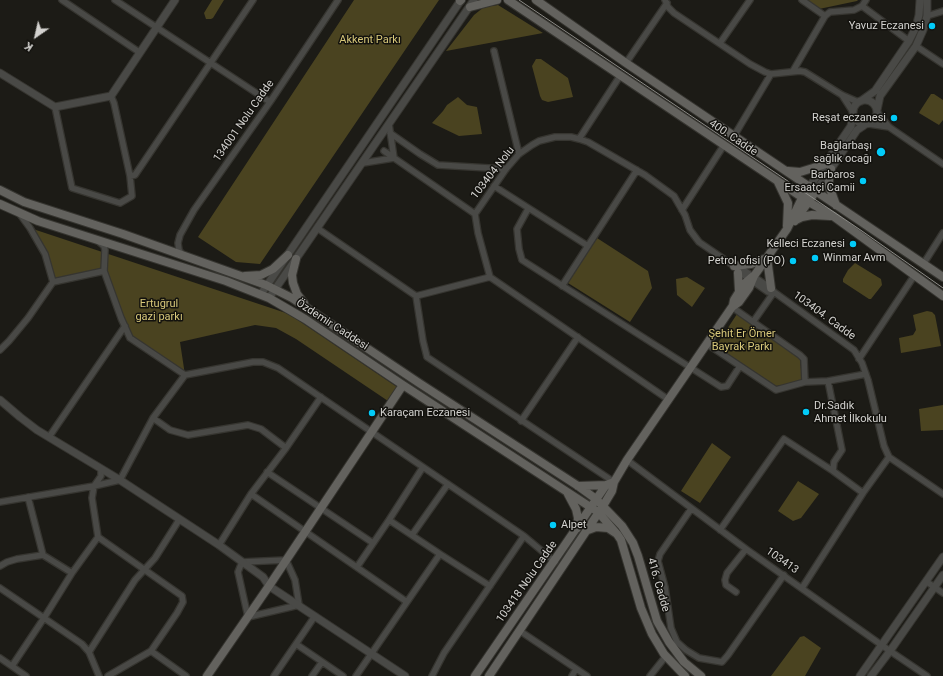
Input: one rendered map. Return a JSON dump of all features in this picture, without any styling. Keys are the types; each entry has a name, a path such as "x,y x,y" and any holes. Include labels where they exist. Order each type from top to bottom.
{"main road":[{"path":"472,3 497,0"},
{"name":"400. Cadde","path":"508,0 805,200 833,216 943,296"},
{"name":"400. Cadde","path":"536,0 943,277"},
{"path":"786,171 800,172 828,166 829,186 837,206"},
{"path":"778,181 788,203 787,229"},
{"path":"732,307 739,302 752,279 813,189"},
{"name":"Özdemir Caddesi","path":"0,190 24,202 101,227 275,289 308,308 419,383 578,486 596,500"},
{"path":"796,221 805,200"},
{"name":"Özdemir Caddesi","path":"0,204 20,213 97,240 219,279 269,298 305,318 403,385 591,507 601,509 624,547 641,608 657,643 666,656 685,676"},
{"path":"787,229 802,217 812,215 833,216"},
{"path":"241,276 261,275 273,269 288,255"},
{"path":"739,292 736,269 767,258"},
{"path":"767,258 772,290"},
{"path":"296,259 292,275 292,283 297,294 308,308"},
{"path":"578,486 610,483 628,460 732,307 734,300 744,284 752,279"},
{"path":"207,676 270,586 403,385"},
{"path":"489,676 588,530 612,491 610,483"},
{"name":"103418 Nolu Cadde","path":"475,676 555,562 591,507 610,483"},
{"path":"560,487 568,494 574,504 578,518 577,528"},
{"path":"609,495 613,515"},
{"name":"416. Cadde","path":"596,500 601,509 613,515 633,543 653,608 668,642 684,662 701,676"},
{"path":"588,530 596,527 604,527 611,529 617,534"}],"street":[{"path":"62,0 140,52"},
{"path":"115,0 270,102"},
{"path":"0,74 55,107 111,96 175,0"},
{"path":"130,176 135,175 253,0"},
{"name":"134001 Nolu Cadde","path":"183,256 179,250 178,243 180,235 194,210 270,102 338,0"},
{"path":"261,294 461,0"},
{"path":"720,43 750,0"},
{"path":"802,0 825,16"},
{"path":"793,71 825,16 830,12 854,10 862,6 866,0"},
{"path":"828,166 857,130 876,118 880,96 912,43 918,21 920,0"},
{"path":"813,189 851,126 854,106 875,91 923,30 927,16 927,0"},
{"path":"626,62 666,2 674,13 750,64 771,74 793,71 805,72 842,95 860,101 867,100 872,102 889,127 943,164"},
{"path":"269,298 472,3"},
{"path":"862,6 943,64"},
{"path":"927,16 943,11"},
{"path":"494,51 519,154"},
{"path":"734,136 771,74"},
{"path":"579,139 620,76"},
{"path":"842,95 858,122 889,127"},
{"path":"55,107 72,188 120,203 132,196 130,176 114,103 111,96"},
{"path":"389,124 394,158"},
{"path":"390,133 420,154 438,164 506,169"},
{"name":"103404 Nolu","path":"490,277 478,233 475,214 506,169 519,154 532,145 547,139 563,137 588,142 637,170 674,196 682,210 690,230 699,242 736,269"},
{"path":"682,210 724,145"},
{"path":"384,151 475,214"},
{"path":"363,163 394,158"},
{"path":"562,286 637,170"},
{"path":"494,186 588,246"},
{"path":"528,209 517,229 519,249 522,260 721,387 727,386 740,366"},
{"path":"20,213 45,254 53,282"},
{"path":"318,228 416,296 423,342 428,357 610,483"},
{"path":"924,263 943,233"},
{"path":"97,240 104,246 106,254 104,271 130,338 185,375"},
{"path":"106,254 111,249 118,247"},
{"name":"103404. Cadde","path":"736,269 742,269 752,279 772,290 854,350 862,363 866,374 884,446 889,457"},
{"path":"0,350 28,318 53,282 104,271"},
{"path":"859,359 914,276"},
{"path":"416,296 490,277 669,400"},
{"path":"753,322 772,290"},
{"path":"732,307 800,354 804,359 805,382"},
{"path":"49,437 125,326"},
{"path":"521,420 578,337"},
{"path":"707,344 776,390 805,382 828,381 866,374"},
{"path":"0,502 94,486 120,480 153,418 185,375 253,362 263,362 278,368 524,536 555,562"},
{"path":"828,381 842,450 834,462 833,471"},
{"path":"219,545 267,472 286,448 320,397"},
{"path":"0,400 20,417 49,437 120,480 219,545 263,577 270,586 405,676"},
{"path":"153,418 170,430 188,434 248,425 261,429 286,448"},
{"path":"720,530 784,439 833,471 863,493"},
{"path":"802,588 863,493 889,457 943,494"},
{"name":"103413","path":"628,460 720,530 882,646 927,676"},
{"path":"357,566 423,467"},
{"path":"12,666 72,573 98,537 92,498 94,486 100,479 101,469"},
{"path":"267,472 373,543"},
{"path":"412,535 448,484"},
{"path":"252,494 407,602"},
{"path":"28,497 43,555"},
{"path":"691,509 660,554 658,561 665,587 671,628 677,642 686,650 699,658 722,662 784,575"},
{"path":"89,652 134,580 155,558 179,520"},
{"path":"389,520 490,586"},
{"path":"432,676 444,653 524,536"},
{"path":"98,537 176,590 182,596 183,602 177,614 151,651 108,676"},
{"path":"736,592 726,585 724,580 727,573 746,548"},
{"path":"356,676 440,554"},
{"path":"0,566 17,559 43,555 72,573"},
{"path":"860,676 943,557"},
{"path":"242,562 286,560 295,580 299,605"},
{"path":"242,562 238,572 248,617 299,605"},
{"path":"871,676 943,576"},
{"path":"926,582 943,593"},
{"path":"0,588 82,644 89,652 99,676"},
{"path":"274,676 315,616"},
{"path":"520,631 587,676"},
{"path":"296,644 343,676"},
{"path":"151,651 186,676"},
{"path":"650,676 666,656"},
{"path":"0,658 26,676"},
{"path":"312,676 322,662"},
{"path":"572,676 576,669"}],"green space":[{"path":"212,0 224,0 213,18 206,19 204,13"},
{"name":"Akkent Parkı","path":"354,0 439,0 260,264 236,262 198,237"},
{"path":"807,0 858,0 819,9"},
{"path":"498,5 543,33 446,51 474,15 484,7"},
{"path":"536,59 541,59 568,78 573,97 548,102 542,100 532,66"},
{"path":"931,94 934,94 943,100 943,120 939,125 919,113"},
{"path":"458,97 467,105 477,107 482,134 459,136 432,123 447,105"},
{"name":"Ertuğrul gazi parkı","path":"30,228 289,314 400,389 391,403 296,339 276,328 255,325 180,342 185,375 130,338 104,271 53,282 49,266"},
{"path":"597,238 648,271 652,288 630,322 568,283"},
{"path":"855,263 881,279 882,285 871,299 843,282 848,270"},
{"path":"687,277 705,288 692,307 677,295 676,279"},
{"path":"927,311 932,312 935,315 941,346 901,353 899,338 913,335 916,330 913,315"},
{"name":"Şehit Er Ömer Bayrak Parkı","path":"737,314 800,358 802,381 798,383 776,386 716,346"},
{"path":"943,405 943,430 921,431 919,409"},
{"path":"712,443 731,457 700,503 681,491"},
{"path":"798,481 819,494 801,518 793,521 778,511"},
{"path":"804,636 821,648 805,676 771,676 800,637"}],"tram line":[{"path":"519,0 862,231 943,288"}],"place":[{"name":"Yavuz Eczanesi","path":"932,26"},
{"name":"Reşat eczanesi","path":"894,118"},
{"name":"Bağlarbaşı sağlık ocağı","path":"881,152"},
{"name":"Barbaros Ersaatçi Camii","path":"863,181"},
{"name":"Kelleci Eczanesi","path":"853,244"},
{"name":"Winmar Avm","path":"815,258"},
{"name":"Petrol ofisi (PO)","path":"793,261"},
{"name":"Dr.Sadık Ahmet İlkokulu","path":"806,412"},
{"name":"Karaçam Eczanesi","path":"372,413"},
{"name":"Alpet","path":"553,525"}]}
